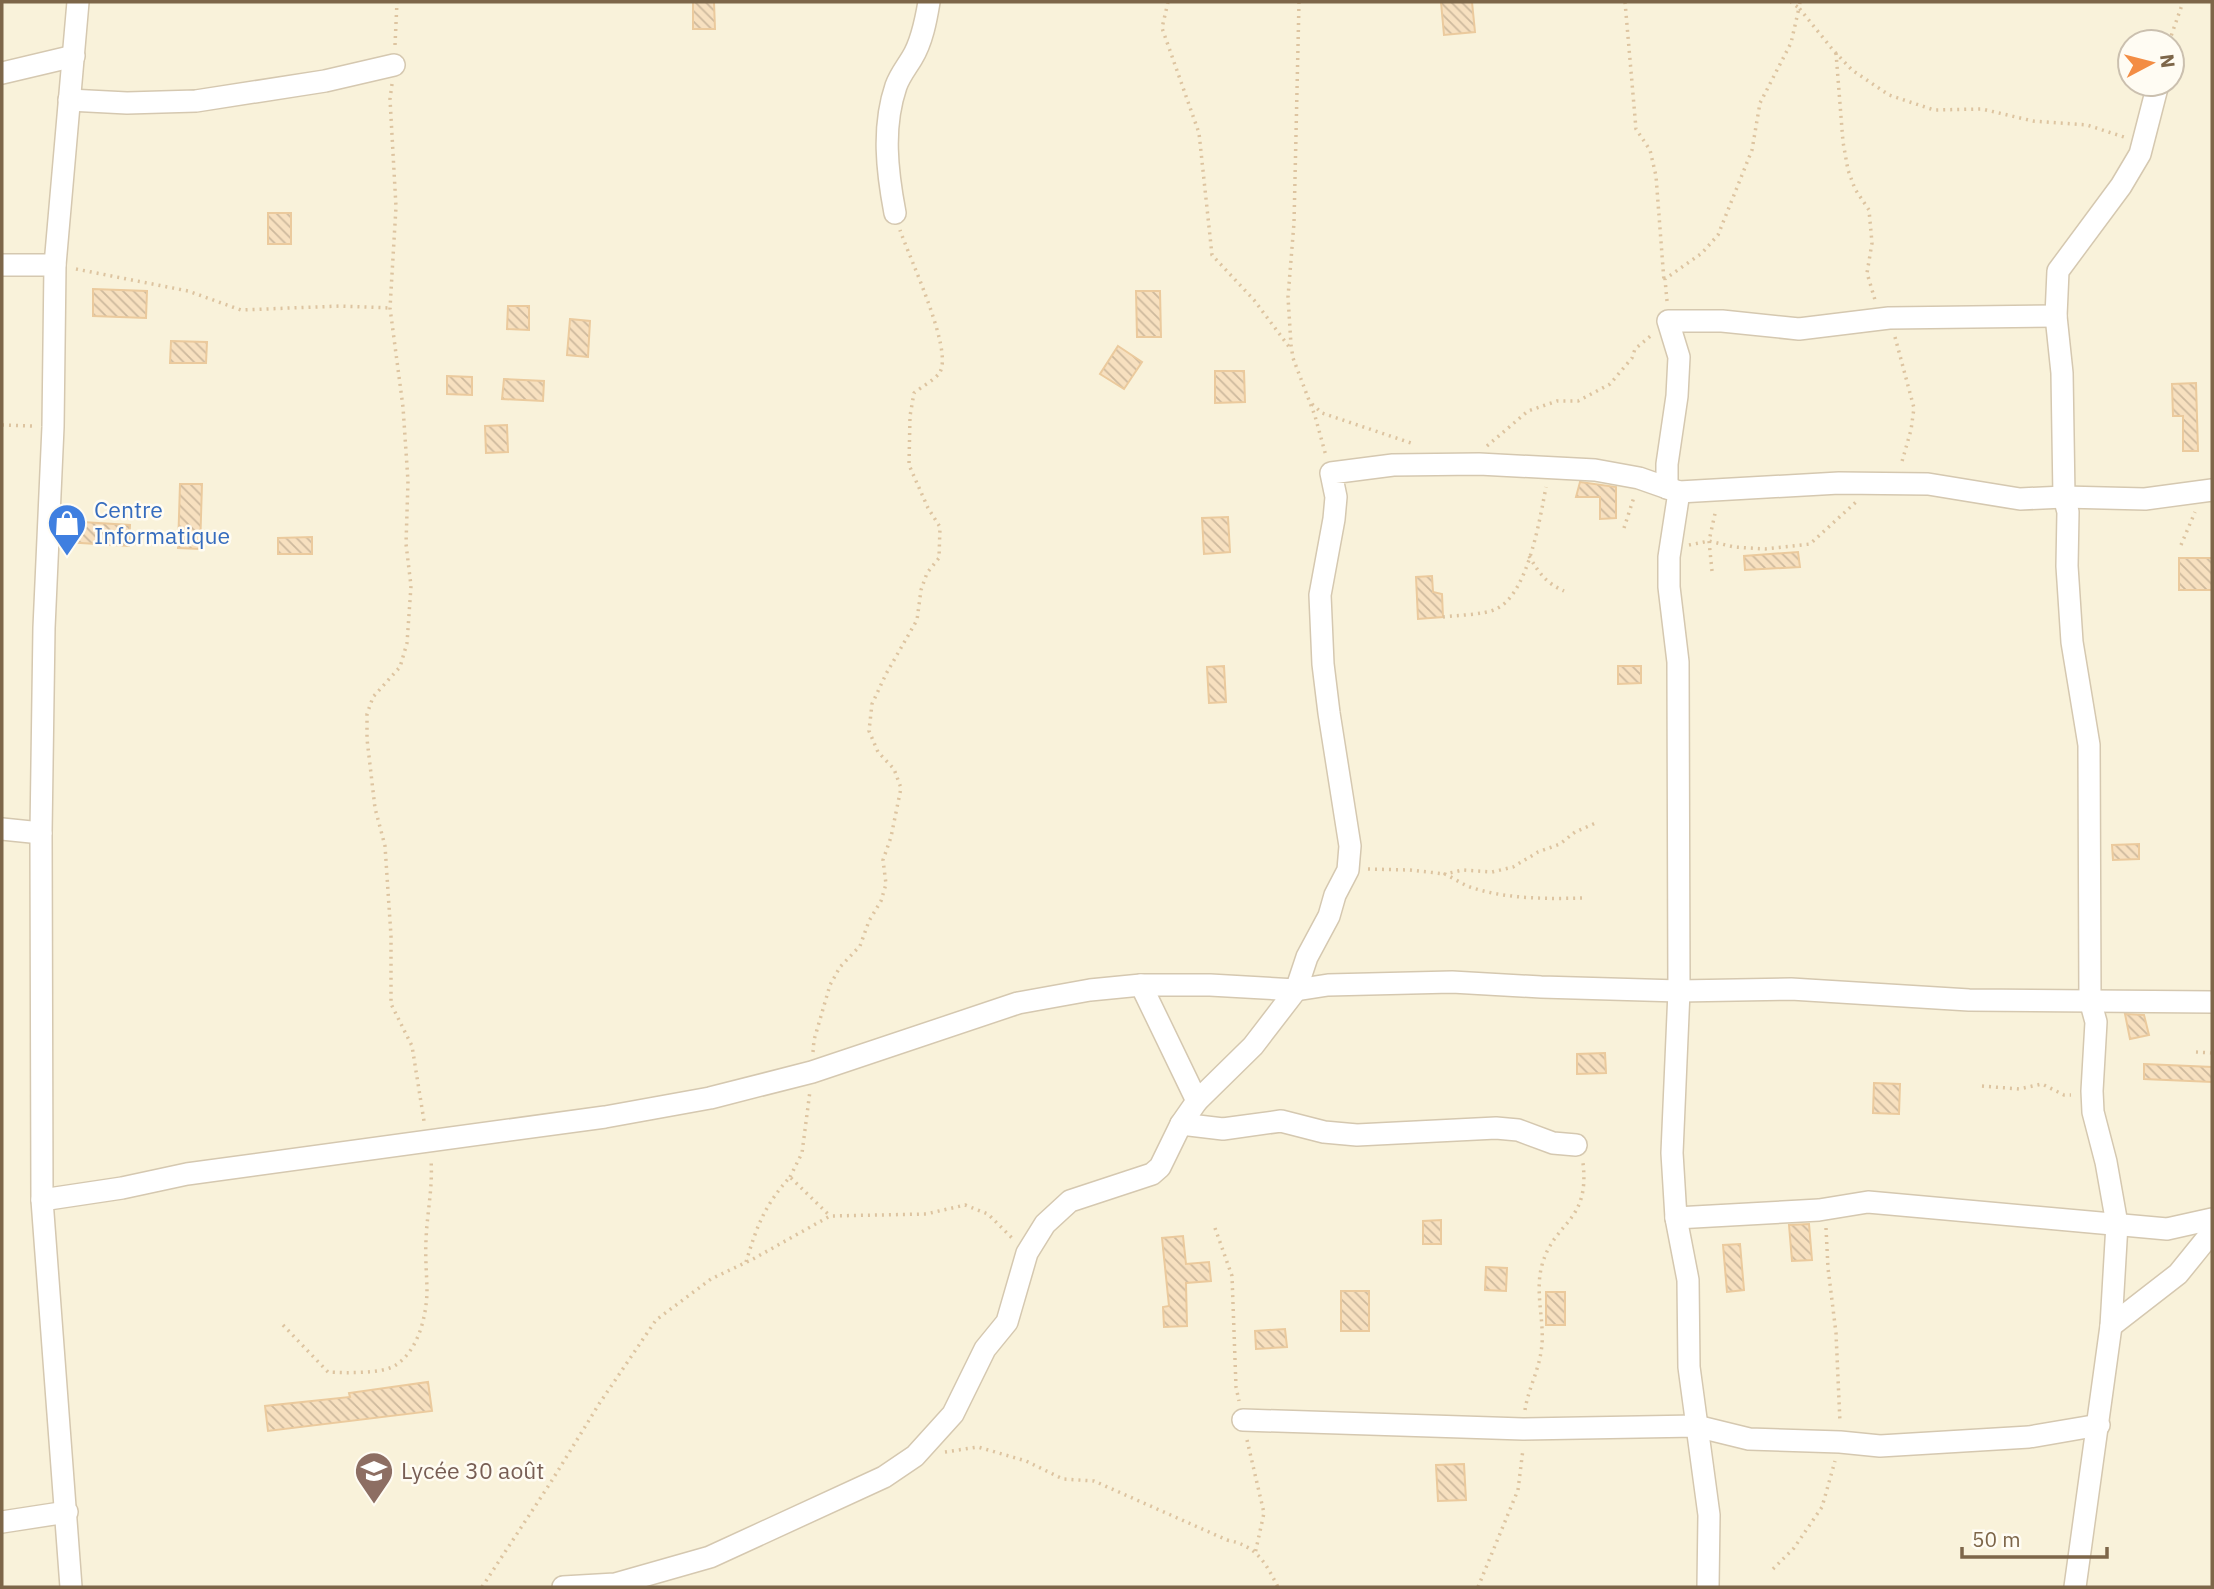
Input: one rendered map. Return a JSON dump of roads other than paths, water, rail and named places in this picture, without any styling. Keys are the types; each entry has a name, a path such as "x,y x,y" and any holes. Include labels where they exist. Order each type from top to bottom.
{"street":[{"path":"71,1587 42,1200 41,832 55,265 78,2"},
{"path":"895,213 888,179 887,131 895,88 902,70 913,57 926,21 929,2"},
{"path":"2,73 74,56"},
{"path":"69,100 127,103 196,101 326,81 394,65"},
{"path":"2075,1587 2111,1325 2117,1224 2106,1161 2093,1112 2096,1022 2090,1000 2089,745 2072,642 2067,566 2068,512 2064,496 2062,373 2056,316 2058,271 2121,186 2140,154 2155,98"},
{"path":"2,265 55,265"},
{"path":"1708,1587 1709,1515 1689,1367 1688,1280 1676,1218 1672,1153 1679,991 1678,663 1669,587 1673,490 1667,464 1677,396 1679,357 1668,321 1722,321 1799,329 1889,318 2056,316"},
{"path":"563,1587 615,1584 710,1557 884,1478 915,1456 953,1413 985,1349 1007,1322 1027,1253 1045,1224 1070,1201 1152,1174 1160,1167 1181,1124 1197,1101 1252,1046 1296,990 1307,957 1329,916 1335,895 1348,870 1350,846 1330,726 1323,664 1320,595 1336,497 1331,473 1393,465 1479,464 1595,471 1639,478 1673,490 1839,483 1928,484 1973,494 2020,499 2064,496 2145,499 2206,496"},
{"path":"2,829 41,832"},
{"path":"42,1200 122,1188 187,1174 605,1117 710,1098 812,1072 1018,1003 1090,990 1141,985 1210,985 1296,990 1328,985 1452,982 1541,988 1679,991 1791,989 1969,1000 2212,1002"},
{"path":"1141,985 1197,1101"},
{"path":"1181,1124 1223,1129 1281,1121 1324,1132 1357,1135 1496,1128 1518,1130 1553,1143 1576,1145"},
{"path":"1676,1218 1819,1210 1868,1202 2167,1229 2212,1219"},
{"path":"2111,1325 2178,1275 2212,1232"},
{"path":"1243,1420 1523,1429 1696,1426 1749,1439 1880,1446 1998,1440 2099,1425"},
{"path":"2,1522 67,1512"}],"place":[{"name":"Centre Informatique","path":"67,557"},
{"name":"Lycée 30 août","path":"374,1505"}]}
